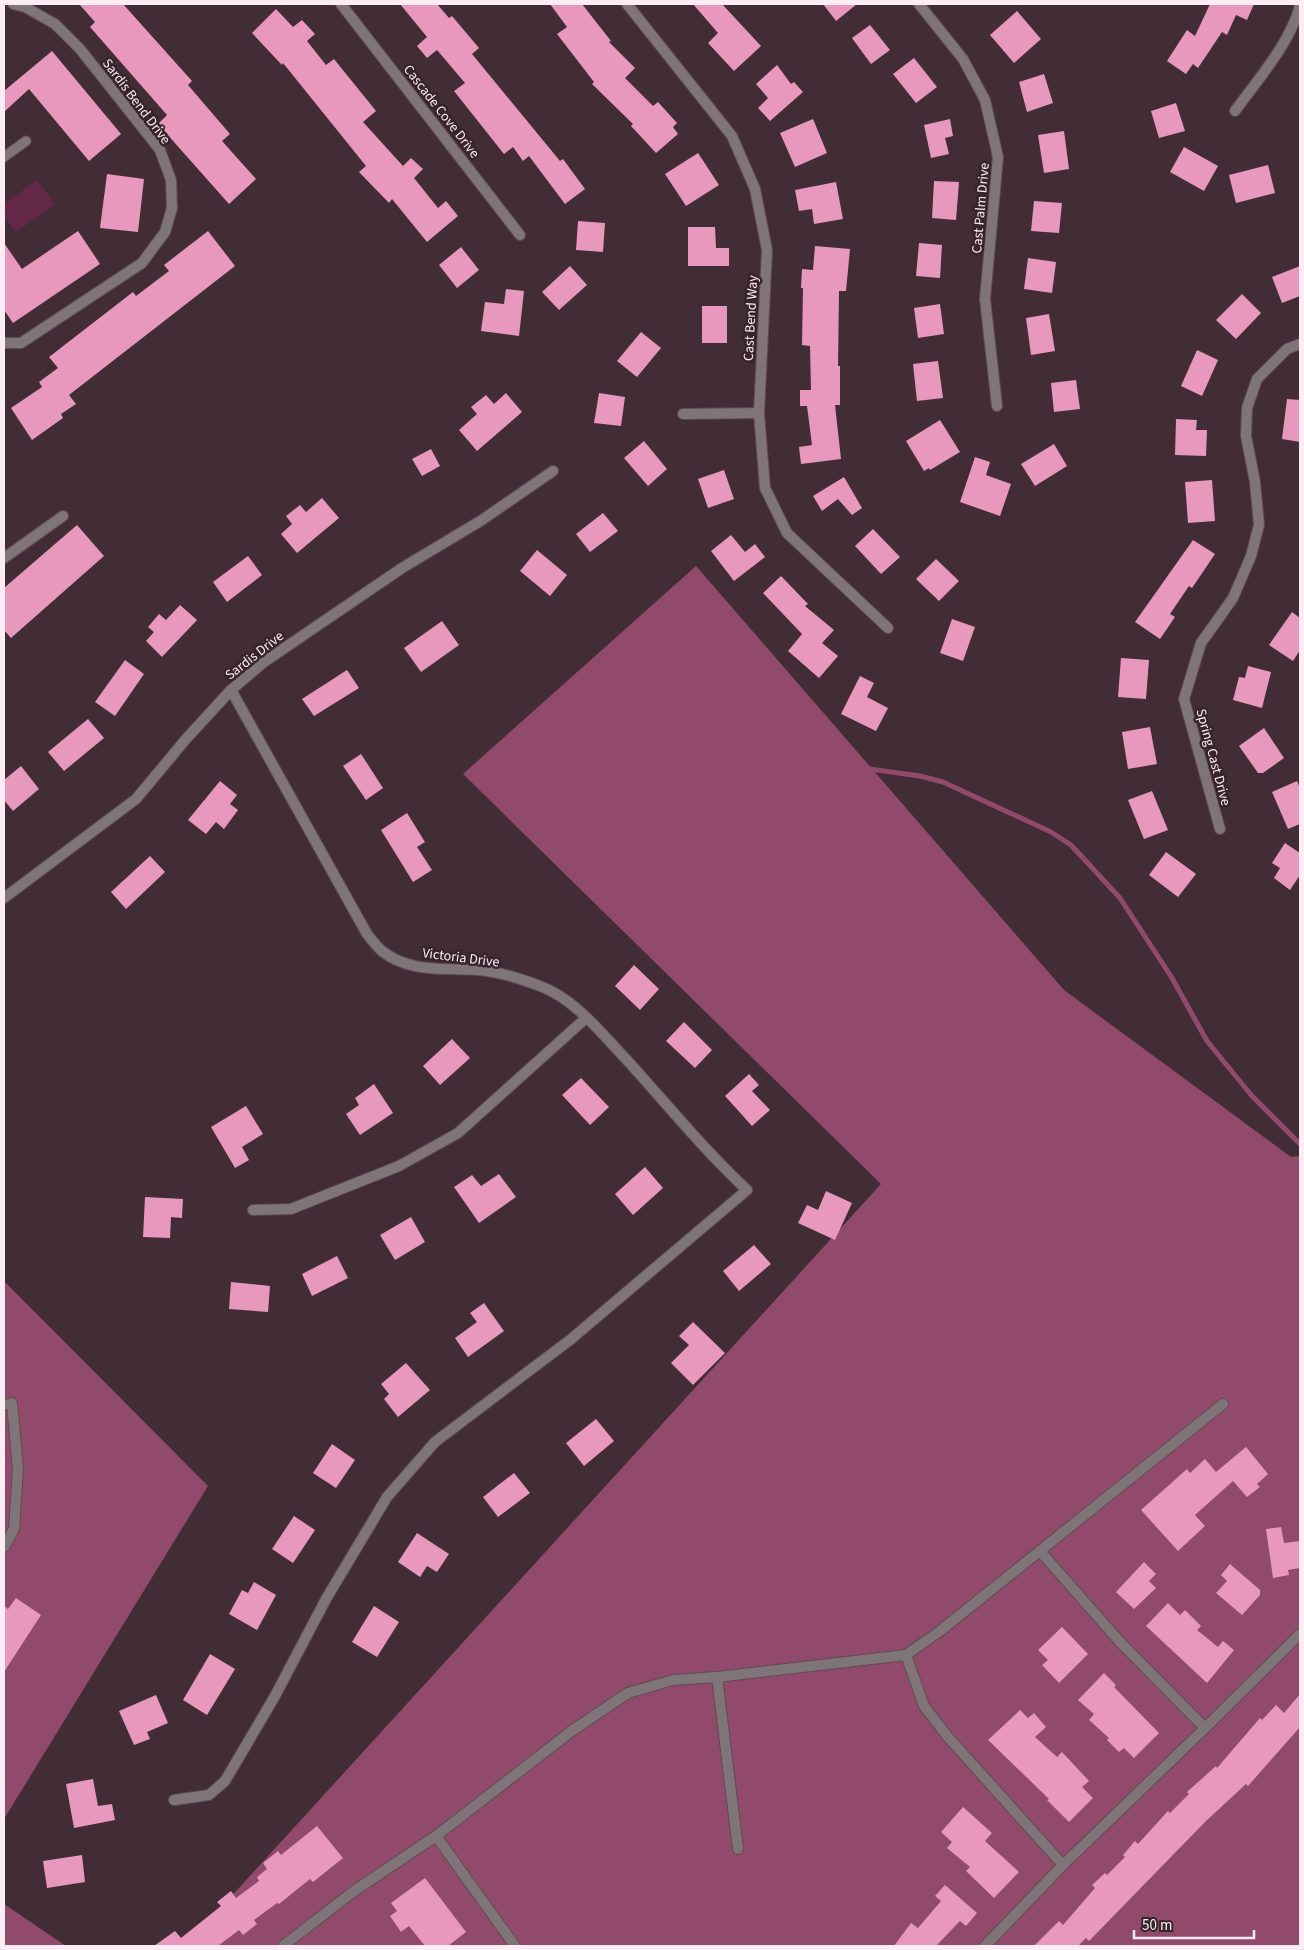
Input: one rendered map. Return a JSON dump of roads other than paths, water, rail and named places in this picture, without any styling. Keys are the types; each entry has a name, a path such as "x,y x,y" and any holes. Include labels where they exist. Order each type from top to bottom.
{"street":[{"name":"Sardis Bend Drive","path":"4,343 21,343 142,263 165,232 172,208 171,180 160,150 80,49 61,30 40,16 13,4"},
{"name":"Cascade Cove Drive","path":"341,4 520,235"},
{"name":"Cast Bend Way","path":"627,4 732,136 755,189 768,250 759,413 765,488 788,533 888,628"},
{"name":"Cast Palm Drive","path":"919,4 963,59 985,100 998,157 985,299 996,406"},
{"path":"1234,111 1274,56 1299,13"},
{"name":"Spring Cast Drive","path":"1220,829 1184,699 1201,643 1233,598 1251,556 1259,525 1255,482 1246,436 1247,408 1257,380 1287,349 1300,344"},
{"path":"683,414 759,413"},
{"name":"Sardis Drive","path":"4,898 136,799 186,739 231,690 272,657 402,568 482,520 553,471"},
{"path":"4,558 63,516"},
{"name":"Victoria Drive","path":"174,1800 209,1794 225,1781 275,1696 326,1599 387,1497 435,1442 570,1340 747,1190 723,1168 586,1018 568,1002 542,986 479,970 439,970 408,964 383,952 367,934 231,690"},
{"path":"253,1210 291,1209 399,1166 458,1133 586,1018"},
{"path":"4,1405 12,1403 18,1469 14,1529 4,1547"},
{"path":"284,1946 354,1891 436,1836 573,1730 628,1692 673,1680 717,1677 906,1655 1040,1551 1223,1404"},
{"path":"1040,1551 1120,1642 1205,1728"},
{"path":"985,1946 1063,1865 1300,1634"},
{"path":"906,1655 924,1706 948,1737 1063,1865"},
{"path":"717,1677 738,1849"},
{"path":"436,1836 516,1946"}],"lane":[{"path":"4,157 26,141"}],"waterway":[{"path":"855,767 920,776 943,782 1051,832 1071,845 1120,898 1172,978 1207,1041 1252,1096 1300,1144"}]}
